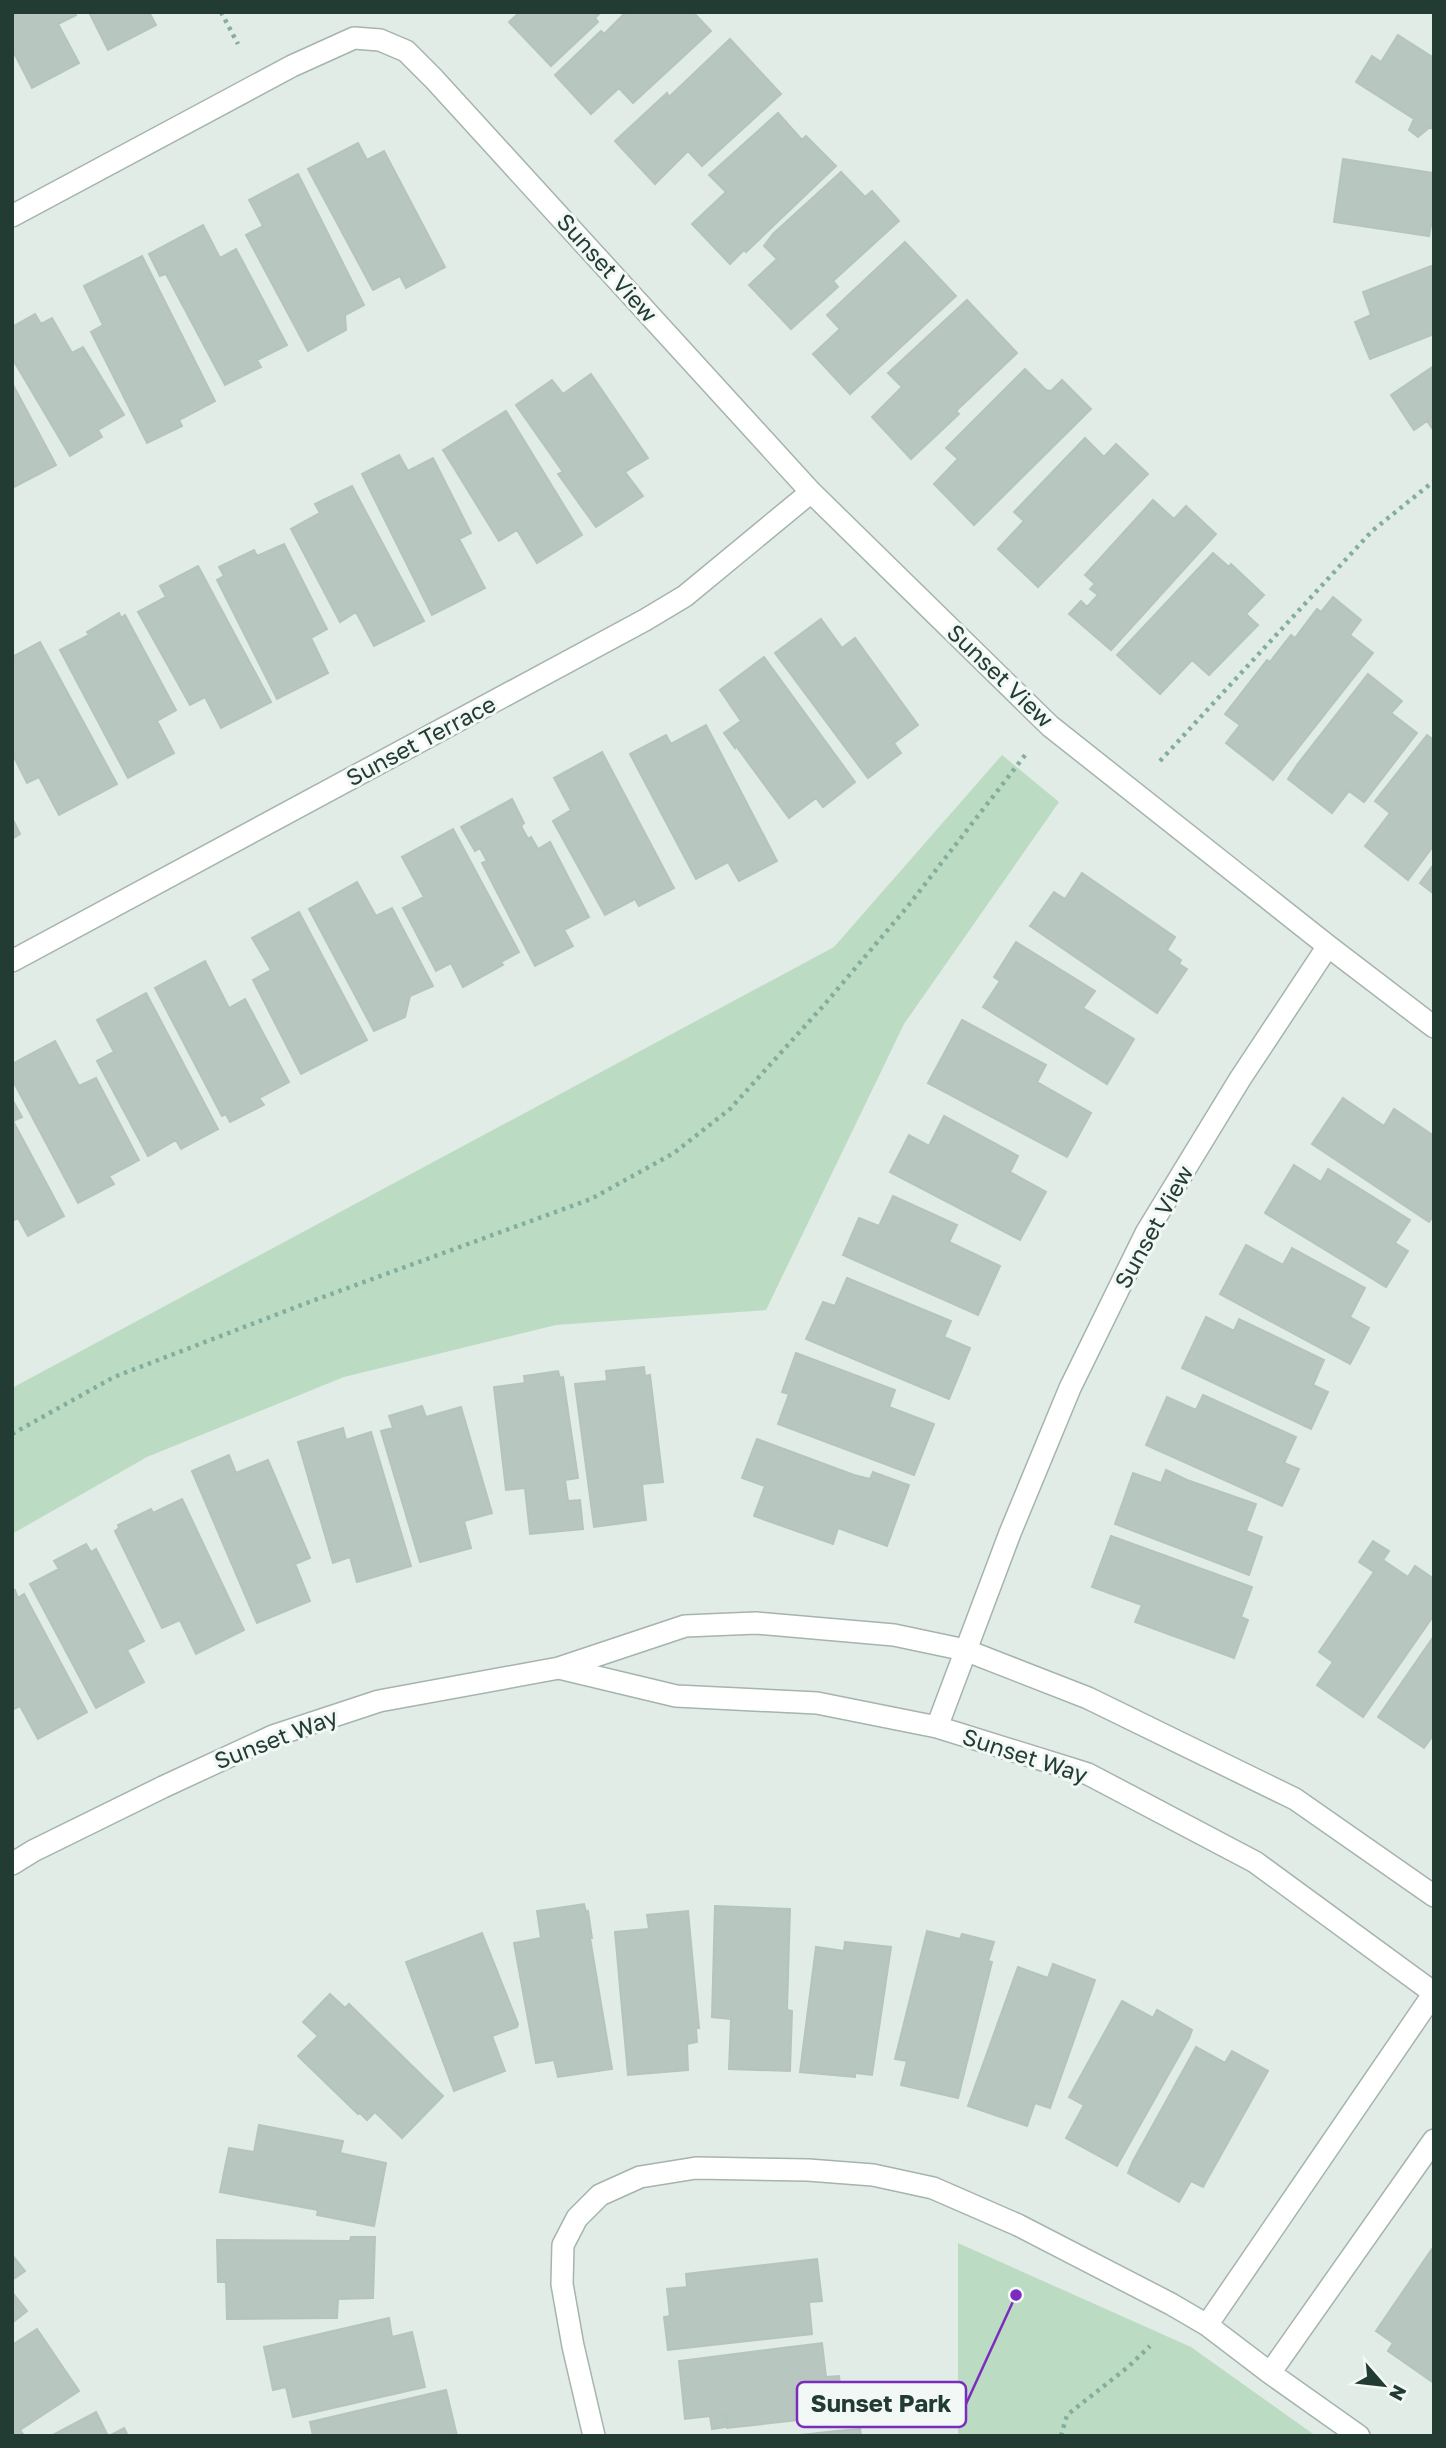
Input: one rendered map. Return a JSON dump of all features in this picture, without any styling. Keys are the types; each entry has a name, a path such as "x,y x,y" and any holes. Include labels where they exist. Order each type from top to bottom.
{"street":[{"name":"Sunset View","path":"12,216 292,66 354,38 380,40 406,51 811,492 1050,726 1328,946 1240,1079 1146,1233 1070,1388 937,1727"},
{"name":"Sunset Terrace","path":"12,961 645,620 685,596 811,492"},
{"path":"1328,946 1434,1027"},
{"name":"Sunset Way","path":"12,1864 163,1787 273,1736 379,1701 559,1668 685,1626 756,1623 894,1635 965,1650 1088,1698 1295,1799 1434,1896"},
{"name":"Sunset Way","path":"559,1668 676,1696 817,1703 937,1727 1088,1774 1255,1862 1434,1993"},
{"path":"1207,2325 1434,1993"},
{"path":"1270,2373 1434,2140"},
{"path":"594,2436 562,2284 563,2245 577,2218 600,2195 640,2177 696,2168 808,2170 873,2175 933,2188 1043,2237 1117,2274 1207,2325 1359,2436"}],"path":[{"path":"221,12 238,44"},
{"path":"1160,761 1372,531 1434,481"},
{"path":"12,1434 114,1377 591,1199 674,1153 730,1109 824,1005 908,906 1027,754"},
{"path":"1061,2436 1068,2415 1150,2346"}],"green space":[{"path":"1002,755 1059,802 904,1024 766,1310 556,1325 344,1377 147,1457 12,1534 12,1388 834,947"},
{"path":"958,2243 1191,2347 1316,2436 958,2436"}],"building":[{"path":"12,12 74,12 76,15 58,24 79,63 32,88 12,49"},
{"path":"89,12 149,12 156,25 108,50"},
{"path":"520,12 601,12 595,18 598,22 551,66 509,22"},
{"path":"626,12 693,12 711,31 633,103 619,88 591,114 555,75 601,31 604,34"},
{"path":"1398,35 1434,58 1434,130 1430,127 1418,137 1409,130 1414,119 1356,82 1372,56 1381,62"},
{"path":"730,39 781,94 702,166 688,151 655,184 615,141 667,93 669,97"},
{"path":"778,113 802,140 806,136 836,166 730,264 692,224 726,192 709,175"},
{"path":"358,143 367,160 384,151 445,267 406,288 400,276 373,290 308,169"},
{"path":"1343,159 1434,173 1434,226 1431,225 1429,236 1334,222"},
{"path":"841,172 865,197 872,191 899,221 833,281 838,287 791,329 749,285 777,259 764,246 773,234"},
{"path":"298,174 364,305 345,315 346,330 308,351 246,235 263,226 249,200"},
{"path":"203,225 220,258 236,249 287,345 257,360 261,367 225,385 166,274 160,276 149,254"},
{"path":"905,242 956,296 850,394 813,354 840,329 827,315"},
{"path":"142,256 215,401 179,420 182,426 147,443 91,332 103,325 84,286"},
{"path":"1434,265 1434,334 1370,359 1355,322 1371,315 1363,292"},
{"path":"967,300 1017,353 956,411 959,414 911,459 872,417 902,387 888,373"},
{"path":"35,314 41,324 52,318 72,353 83,347 124,415 98,430 102,437 70,456 12,358 12,327"},
{"path":"1434,366 1434,431 1427,421 1414,430 1391,395"},
{"path":"1025,369 1046,390 1051,391 1062,380 1091,409 974,525 934,484 958,459 946,448"},
{"path":"591,374 648,458 625,472 643,496 596,527 558,474 563,472 516,405 552,380 563,394"},
{"path":"12,383 56,465 12,488"},
{"path":"506,411 582,535 537,563 517,530 499,541 443,450"},
{"path":"1085,438 1104,457 1116,444 1148,474 1038,587 998,549 1024,521 1014,512"},
{"path":"399,455 408,471 433,458 471,533 459,539 485,588 432,615 362,474"},
{"path":"352,486 424,621 374,646 356,612 340,622 291,529 320,513 315,504"},
{"path":"1153,500 1174,519 1186,506 1216,534 1111,650 1069,614 1081,601 1087,607 1098,595 1090,589 1095,584 1085,575"},
{"path":"284,544 327,629 311,638 328,673 277,699 217,580 224,576 219,567 254,550 257,556"},
{"path":"1213,553 1229,567 1231,564 1264,595 1246,614 1258,625 1209,675 1192,660 1160,694 1117,655"},
{"path":"198,566 271,702 221,728 205,697 190,705 138,612 166,597 160,586"},
{"path":"1333,597 1361,620 1350,635 1373,653 1273,780 1226,743 1240,725 1225,714 1267,660 1270,662 1291,635 1295,638 1317,609 1321,612"},
{"path":"119,613 121,618 125,615 176,710 157,721 174,753 128,778 60,650 89,635 87,632"},
{"path":"821,619 842,648 855,638 918,725 894,743 901,753 868,778 775,653"},
{"path":"40,642 117,784 59,815 39,777 27,783 12,753 12,657"},
{"path":"764,657 855,782 823,807 816,798 789,818 724,733 741,721 720,690"},
{"path":"1368,674 1402,701 1391,713 1417,733 1364,802 1349,791 1332,813 1288,779"},
{"path":"706,725 777,861 739,881 728,862 696,879 630,754 666,735 671,744"},
{"path":"1427,735 1434,740 1434,845 1408,880 1365,846 1390,813 1375,801"},
{"path":"602,752 674,888 639,906 635,899 605,915 553,821 571,810 554,778"},
{"path":"512,799 524,823 521,826 528,839 531,837 538,849 550,842 589,917 564,930 573,946 535,966 482,863 487,861 480,848 475,851 461,827"},
{"path":"12,818 20,834 12,839"},
{"path":"453,829 519,952 501,962 503,965 463,987 451,963 436,971 403,908 424,897 402,857"},
{"path":"1434,864 1434,894 1420,883"},
{"path":"1082,873 1175,937 1167,950 1181,960 1179,964 1187,969 1157,1013 1030,926 1054,892 1065,899"},
{"path":"357,882 376,916 392,908 433,986 410,996 405,1017 374,1031 309,909"},
{"path":"299,912 367,1040 301,1074 253,980 271,970 252,938"},
{"path":"1016,942 1095,991 1083,1008 1134,1039 1107,1084 983,1007 1000,981 994,977"},
{"path":"205,961 229,1008 245,999 289,1082 259,1098 264,1105 230,1122 226,1114 222,1116 155,988"},
{"path":"146,993 218,1129 181,1149 176,1140 148,1156 97,1061 114,1052 97,1020"},
{"path":"962,1020 1046,1065 1037,1082 1091,1113 1067,1157 928,1083"},
{"path":"55,1041 79,1086 96,1078 139,1160 109,1176 114,1184 78,1203 12,1079 12,1064"},
{"path":"1343,1098 1384,1126 1394,1109 1434,1136 1434,1215 1429,1222 1312,1144"},
{"path":"12,1099 22,1117 13,1121 64,1216 28,1236 18,1218 12,1221"},
{"path":"944,1116 1018,1156 1010,1172 1046,1192 1020,1240 890,1172 909,1135 929,1146"},
{"path":"1294,1165 1321,1182 1328,1169 1410,1220 1395,1243 1408,1251 1386,1287 1265,1213"},
{"path":"893,1196 957,1225 949,1242 1000,1266 978,1315 843,1255 859,1218 879,1226"},
{"path":"1246,1245 1283,1265 1292,1248 1365,1288 1350,1317 1369,1328 1350,1364 1220,1294"},
{"path":"847,1278 951,1321 944,1337 970,1348 949,1399 806,1339 823,1302 835,1306"},
{"path":"1206,1317 1234,1331 1239,1319 1324,1360 1313,1385 1328,1392 1311,1429 1182,1368"},
{"path":"796,1353 895,1390 889,1407 934,1424 914,1475 778,1424 789,1394 782,1392"},
{"path":"644,1367 645,1376 650,1375 663,1482 642,1484 646,1520 594,1527 575,1384 607,1381 606,1371"},
{"path":"558,1371 560,1378 563,1377 578,1478 565,1480 568,1501 580,1500 583,1529 530,1534 525,1488 506,1490 494,1387 525,1383 524,1376"},
{"path":"1203,1395 1296,1437 1284,1463 1299,1469 1282,1506 1146,1445 1167,1397 1196,1410"},
{"path":"422,1406 426,1417 461,1407 492,1513 464,1521 471,1548 420,1562 381,1431 393,1428 389,1416"},
{"path":"343,1428 346,1440 371,1432 411,1566 357,1582 350,1557 333,1563 298,1442"},
{"path":"757,1439 854,1475 870,1479 873,1472 909,1485 887,1546 838,1528 833,1544 754,1516 765,1486 742,1478"},
{"path":"229,1455 236,1473 268,1460 310,1558 295,1564 310,1601 257,1623 192,1471"},
{"path":"1166,1470 1256,1504 1246,1531 1262,1537 1249,1575 1115,1524 1133,1473 1161,1483"},
{"path":"182,1499 244,1630 196,1654 180,1620 162,1628 115,1531 119,1528 118,1525 151,1509 153,1513"},
{"path":"1111,1536 1252,1587 1241,1617 1248,1620 1234,1658 1135,1622 1142,1605 1092,1587"},
{"path":"1373,1541 1389,1551 1383,1560 1408,1577 1415,1566 1434,1579 1434,1615 1363,1717 1317,1685 1333,1662 1319,1652 1374,1572 1359,1562"},
{"path":"86,1544 91,1552 96,1549 144,1641 127,1650 144,1682 96,1708 30,1584 59,1569 54,1561"},
{"path":"15,1590 18,1598 24,1594 87,1712 38,1739 20,1706 12,1710 12,1591"},
{"path":"1434,1636 1434,1734 1424,1748 1378,1717"},
{"path":"584,1904 586,1912 588,1911 612,2069 558,2077 554,2060 536,2063 514,1943 541,1938 537,1911"},
{"path":"715,1906 790,1909 787,2010 792,2011 790,2071 729,2069 731,2019 712,2017"},
{"path":"688,1911 699,2028 696,2028 697,2042 687,2044 688,2070 628,2075 615,1932 649,1929 647,1915"},
{"path":"927,1931 960,1939 962,1934 994,1942 988,1961 992,1962 958,2098 901,2085 907,2061 895,2059"},
{"path":"482,1933 518,2024 517,2027 492,2036 505,2071 454,2091 406,1962"},
{"path":"845,1942 891,1947 872,2075 855,2073 855,2077 800,2072 816,1947 844,1951"},
{"path":"1053,1964 1095,1980 1050,2108 1035,2103 1027,2126 968,2106 1018,1967 1048,1978"},
{"path":"330,1994 345,2008 349,2004 443,2096 402,2138 375,2112 367,2120 358,2114 298,2056 318,2036 303,2022"},
{"path":"1122,2001 1153,2018 1157,2010 1192,2030 1117,2166 1066,2138 1084,2105 1069,2097"},
{"path":"1196,2047 1225,2063 1232,2051 1268,2071 1203,2187 1191,2181 1179,2202 1128,2173"},
{"path":"259,2125 343,2141 340,2153 386,2163 374,2226 317,2215 318,2210 220,2192 229,2148 254,2152"},
{"path":"351,2237 375,2237 373,2298 338,2299 337,2318 227,2319 226,2282 218,2282 217,2240 350,2241"},
{"path":"1434,2246 1434,2383 1388,2351 1393,2343 1376,2331"},
{"path":"12,2255 25,2271 12,2280"},
{"path":"817,2259 822,2301 809,2302 812,2334 668,2350 664,2317 670,2316 667,2289 687,2287 686,2274"},
{"path":"12,2292 27,2311 12,2323"},
{"path":"389,2318 392,2337 412,2332 425,2387 293,2417 286,2387 273,2390 264,2347"},
{"path":"37,2329 79,2391 20,2430 23,2434 12,2436 12,2345"},
{"path":"822,2343 826,2377 839,2376 844,2415 727,2428 724,2414 726,2427 712,2429 710,2416 685,2419 679,2361"},
{"path":"446,2390 457,2436 313,2436 310,2422"},
{"path":"96,2412 108,2436 51,2436"},
{"path":"124,2428 128,2436 109,2436"},
{"path":"860,2429 861,2436 792,2436 836,2431"}],"place":[{"name":"Sunset Park","path":"1016,2295"}]}
